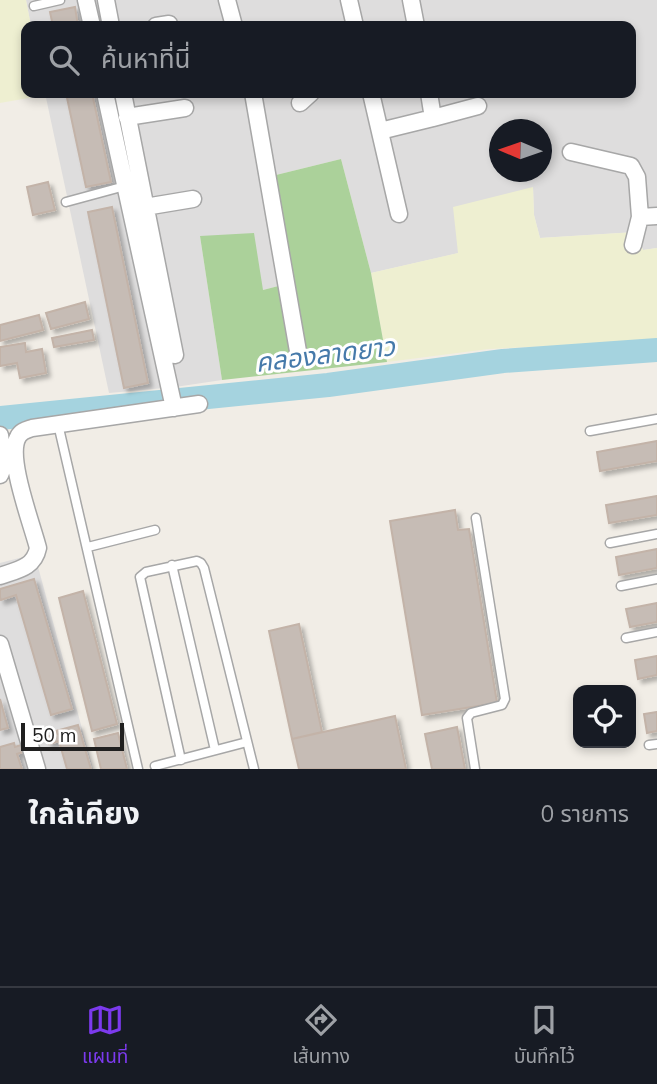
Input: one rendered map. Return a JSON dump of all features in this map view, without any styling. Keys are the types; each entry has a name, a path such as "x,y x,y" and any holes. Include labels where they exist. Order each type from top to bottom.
{"street":[{"path":"86,0 91,21"},
{"path":"106,0 110,21"},
{"path":"227,0 233,21"},
{"path":"349,0 354,21"},
{"path":"411,0 415,21"},
{"path":"106,98 173,405"},
{"path":"124,98 176,355"},
{"path":"254,98 299,357"},
{"path":"372,98 399,214"},
{"path":"430,98 433,118"},
{"path":"380,131 478,106"},
{"path":"127,117 185,108"},
{"path":"571,152 631,166 637,177 640,217 633,245"},
{"path":"145,207 193,199"},
{"path":"640,217 657,216"},
{"path":"0,576 28,567 37,556 38,548 16,464 15,448 17,438 22,432 32,428 173,405 199,404"},
{"path":"0,435 4,465 0,475"},
{"path":"0,644 37,769"}],"lane":[{"path":"34,6 60,0"},
{"path":"66,202 125,186"},
{"path":"590,431 657,419"},
{"path":"58,424 138,769"},
{"path":"475,769 467,718 471,713 502,705 505,699 476,518"},
{"path":"88,547 155,530"},
{"path":"610,543 657,534"},
{"path":"181,760 140,577 145,572 197,561 204,568 254,769"},
{"path":"172,565 215,750"},
{"path":"621,586 657,579"},
{"path":"626,638 657,632"},
{"path":"155,766 247,742"}],"shaded area":[{"path":"26,0 657,0 657,248 643,250 636,232 540,238 534,215 533,188 459,253 371,273 341,159 276,175 295,282 263,290 200,236 222,380 109,393 46,98 636,98 636,21 30,21"},
{"path":"34,552 93,769 0,769 0,563"}],"green space":[{"path":"0,0 26,0 30,21 21,21 21,98 29,98 0,103"},
{"path":"341,159 371,273 387,362 222,380 200,236 254,233 263,290 294,282 276,175"},
{"path":"533,187 534,215 540,238 636,232 643,250 657,248 657,345 596,344 489,349 387,362 371,273 458,253 453,207"}],"building":[{"path":"75,7 77,21 52,21 50,12"},
{"path":"67,98 93,98 111,182 86,187"},
{"path":"48,182 55,210 33,215 27,187"},
{"path":"112,207 148,383 124,388 88,212"},
{"path":"85,302 89,319 51,329 46,313"},
{"path":"39,315 43,330 0,341 0,325"},
{"path":"92,330 94,340 54,347 52,338"},
{"path":"25,343 26,352 42,349 46,373 20,378 17,363 0,366 0,347"},
{"path":"657,441 657,461 600,471 597,452"},
{"path":"657,496 657,515 609,523 606,505"},
{"path":"455,510 458,530 469,529 497,703 422,715 390,521"},
{"path":"657,549 657,568 619,575 616,557"},
{"path":"34,579 72,709 51,715 16,595 1,600 0,597 0,589"},
{"path":"83,591 117,724 92,731 59,598"},
{"path":"657,603 657,622 630,627 626,609"},
{"path":"299,624 322,732 292,739 269,631"},
{"path":"657,656 657,675 638,679 635,660"},
{"path":"0,699 8,728 0,730"},
{"path":"657,712 657,731 647,733 644,714"},
{"path":"395,716 406,769 299,769 292,739"},
{"path":"78,725 91,769 67,769 59,741 49,744 47,737 57,734 56,731"},
{"path":"457,727 465,769 432,769 425,734"},
{"path":"118,733 127,769 101,769 94,739"},
{"path":"14,743 15,747 24,744 26,751 17,754 22,769 0,769 0,747"}],"waterway":[{"name":"คลองลาดยาว","path":"0,418 328,385 503,361 657,350"}]}
